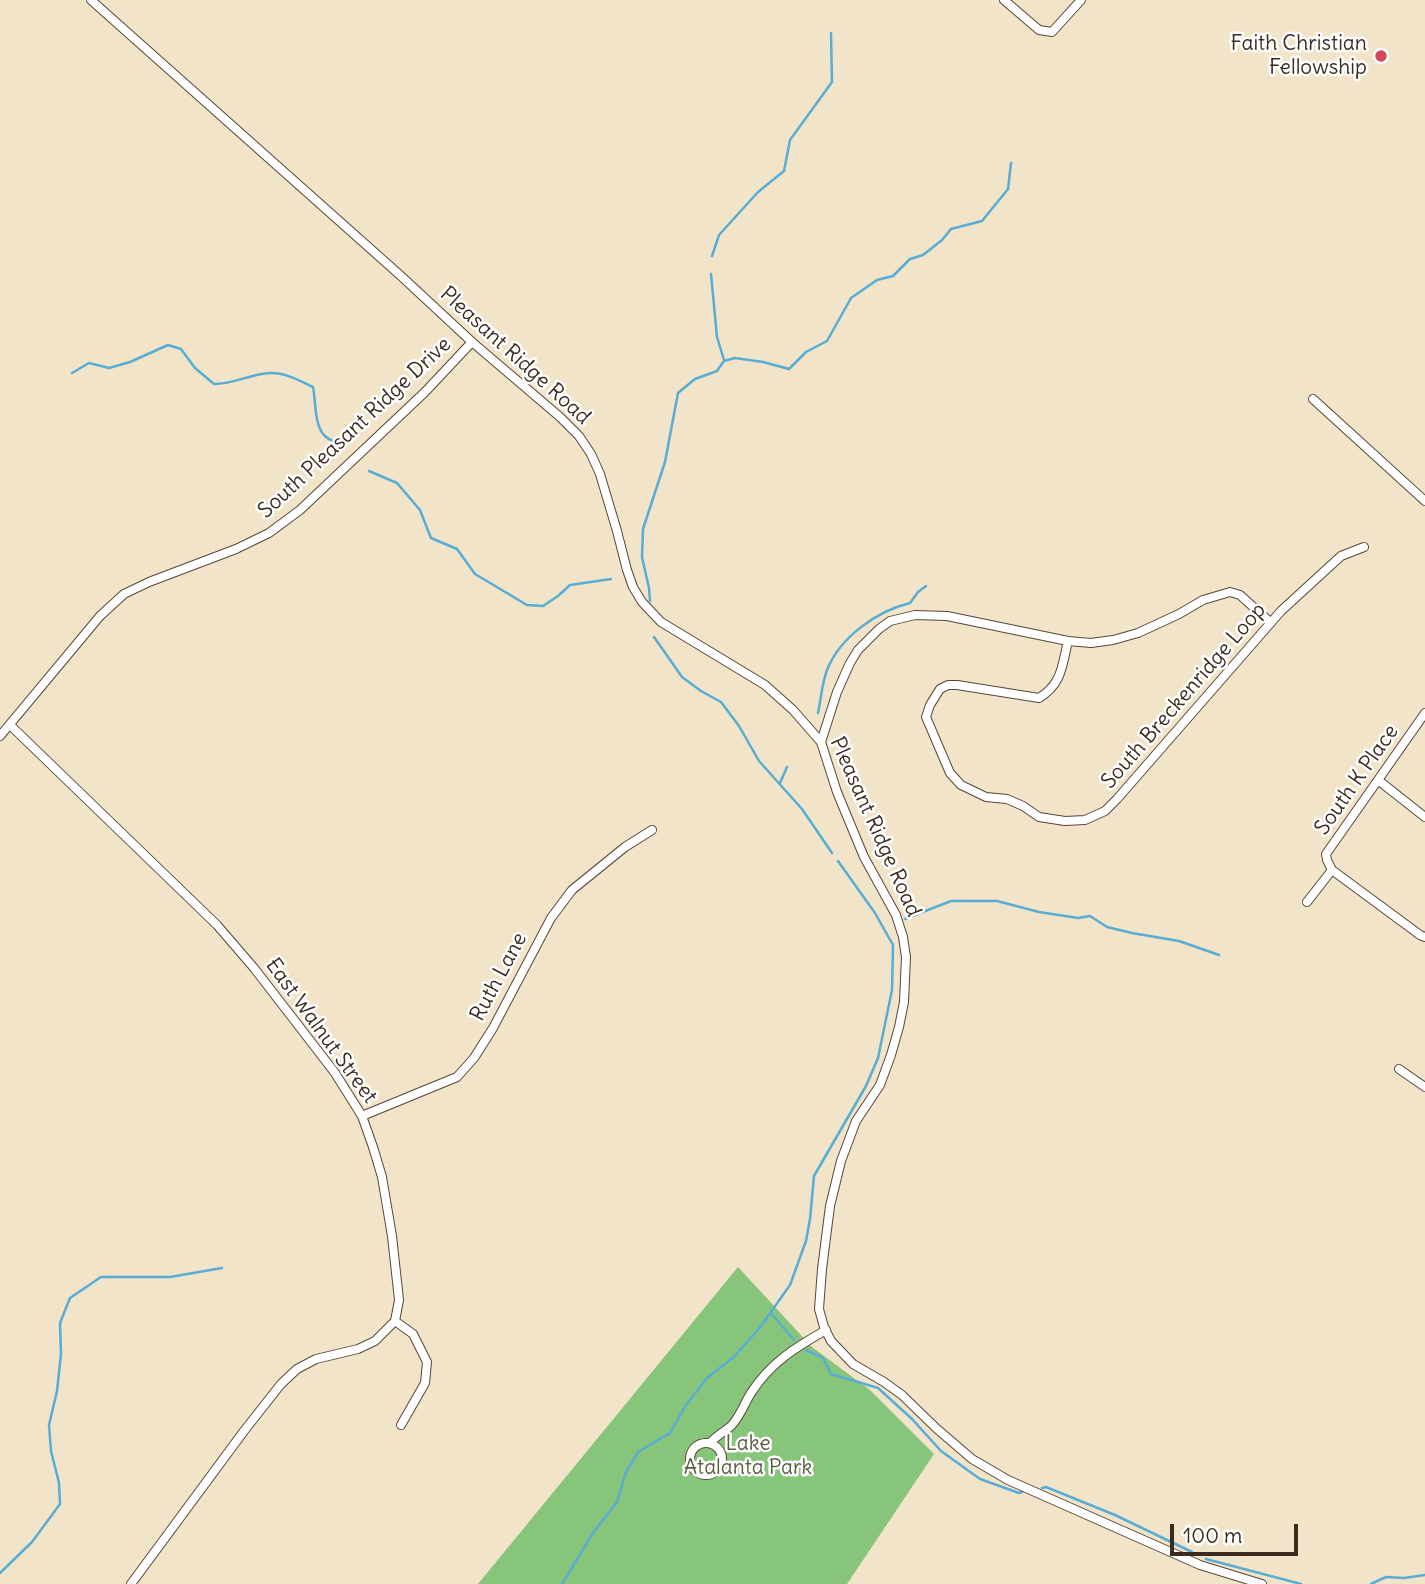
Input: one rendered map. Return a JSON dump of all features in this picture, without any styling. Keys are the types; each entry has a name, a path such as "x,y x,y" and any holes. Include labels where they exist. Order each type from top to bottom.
{"street":[{"name":"Pleasant Ridge Road","path":"91,0 579,436 591,454 607,493 633,587 642,602 662,622 765,685 793,710 821,742 837,792 864,857 896,915 906,957 904,1002 891,1055 880,1085 856,1121 841,1161 830,1206 821,1269 819,1310 831,1341 853,1364 902,1395 936,1429 972,1459 1008,1479 1200,1565 1262,1584"},
{"path":"1004,0 1039,30 1052,32 1080,0"},
{"name":"South Pleasant Ridge Drive","path":"0,736 100,616 124,594 269,533 300,510 425,392 472,342"},
{"path":"1313,399 1425,502"},
{"name":"South Breckenridge Loop","path":"1069,641 1058,680 1051,691 1039,698 948,685 940,689 926,717 950,773 961,785 986,796 1007,799 1039,817 1065,821 1085,820 1105,811 1270,622 1341,556 1364,547"},
{"path":"821,742 837,692 850,663 858,650 890,621 915,615 947,616 1091,643 1125,637 1159,624 1203,600 1230,592 1240,595 1270,622"},
{"name":"South K Place","path":"1307,902 1332,870 1326,854 1425,713"},
{"name":"East Walnut Street","path":"10,724 217,925 254,968 335,1073 362,1116 382,1177 399,1300 395,1321"},
{"path":"1378,780 1425,817"},
{"name":"Ruth Lane","path":"362,1116 457,1077 474,1058 551,918 572,890 607,860 652,830"},
{"path":"1332,870 1422,936"},
{"path":"1399,1069 1425,1087"},
{"path":"131,1584 281,1384 297,1369 316,1359 358,1349 375,1341 395,1321 413,1334 427,1362 425,1383 401,1425"},
{"path":"710,1443 719,1449 721,1465 714,1472 703,1474 694,1469 690,1460 695,1447 710,1443 731,1426 770,1367 790,1351 826,1330"}],"green space":[{"name":"Lake Atalanta Park","path":"738,1267 812,1347 870,1390 934,1454 847,1584 478,1584"}],"waterway":[{"path":"712,256 719,235 758,192 784,171 790,140 832,82 831,33"},
{"path":"650,601 642,557 643,529 665,462 678,393 695,379 717,371 724,361 735,358 789,369 806,352 827,341 851,298 877,280 893,276 910,259 923,255 942,240 951,229 982,221 1008,189 1011,163"},
{"path":"711,274 717,337 724,360"},
{"path":"72,373 89,363 109,368 130,362 168,345 181,349 195,368 214,384 263,374 281,374 313,387 321,432 341,445"},
{"path":"369,471 397,483 420,510 431,538 457,549 475,574 527,605 543,606 570,585 611,579"},
{"path":"818,713 827,670 850,636 885,612 910,603 926,586"},
{"path":"654,637 682,677 721,702 739,726 759,761 802,809 832,853"},
{"path":"780,783 787,767"},
{"path":"562,1584 593,1533 617,1502 626,1472 638,1452 670,1433 686,1405 707,1378 734,1357 761,1326 790,1285 806,1241 814,1176 866,1086 878,1058 892,990 893,945 875,913 838,861"},
{"path":"905,919 951,901 997,901 1039,912 1078,918 1090,916 1107,927 1179,941 1219,955"},
{"path":"0,1573 32,1542 60,1504 49,1425 57,1391 61,1354 60,1323 70,1298 101,1277 170,1277 222,1268"},
{"path":"771,1313 794,1340"},
{"path":"806,1350 823,1358 831,1374 878,1388 912,1419 941,1451 980,1479 1022,1492"},
{"path":"1042,1488 1046,1487 1115,1515 1192,1552"},
{"path":"1206,1559 1301,1584"},
{"path":"1371,1584 1386,1577 1425,1575"}],"place":[{"name":"Faith Christian Fellowship","path":"1381,56"}]}
